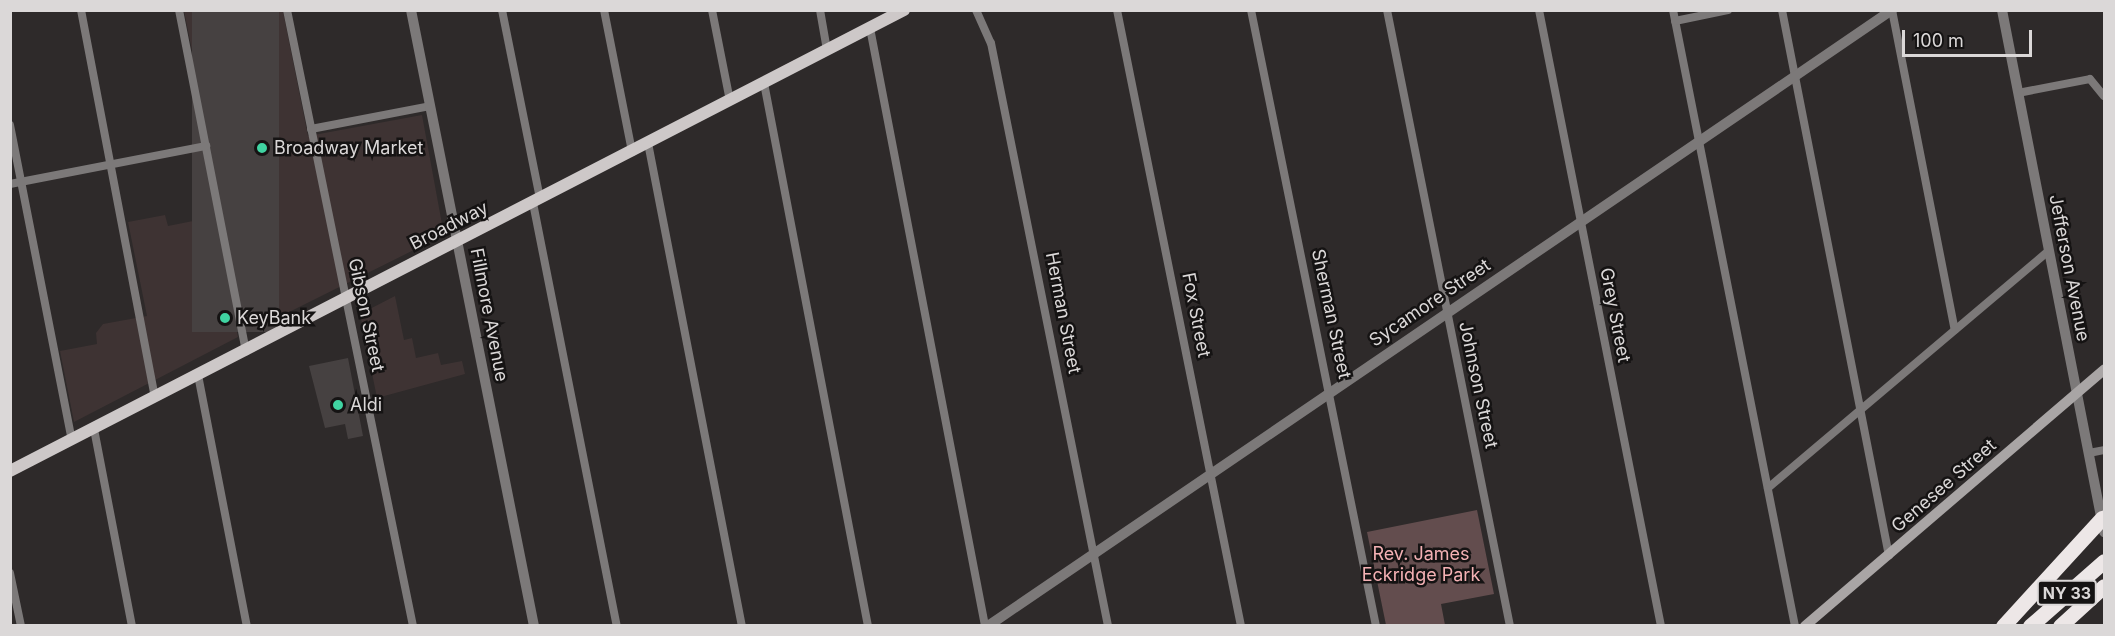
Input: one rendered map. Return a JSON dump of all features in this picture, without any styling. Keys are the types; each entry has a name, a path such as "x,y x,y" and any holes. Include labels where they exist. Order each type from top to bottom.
{"highway":[{"path":"2003,626 2104,522"},
{"name":"NY 33","path":"2030,626 2104,561"},
{"name":"NY 33","path":"2060,626 2104,586"}],"main road":[{"name":"Broadway","path":"10,471 904,10"},
{"name":"Genesee Street","path":"1805,626 2104,370"}],"street":[{"path":"81,10 155,397"},
{"path":"179,10 246,351"},
{"name":"Gibson Street","path":"287,10 413,626"},
{"name":"Fillmore Avenue","path":"411,10 534,626"},
{"path":"502,10 617,626"},
{"path":"604,10 632,152"},
{"path":"712,10 730,101"},
{"path":"820,10 827,50"},
{"name":"Herman Street","path":"976,10 992,43 1108,626"},
{"name":"Fox Street","path":"1117,10 1241,626"},
{"name":"Sherman Street","path":"1251,10 1376,626"},
{"name":"Johnson Street","path":"1387,10 1510,626"},
{"name":"Grey Street","path":"1539,10 1661,626"},
{"path":"1673,10 1794,626"},
{"path":"1675,21 1728,10"},
{"path":"1782,10 1889,556"},
{"name":"Jefferson Avenue","path":"2002,10 2048,251 2104,522"},
{"path":"1892,11 1955,330"},
{"name":"Sycamore Street","path":"987,626 1892,11"},
{"path":"870,28 987,626"},
{"path":"2018,93 2090,79 2104,96"},
{"path":"764,83 868,626"},
{"path":"311,129 430,106"},
{"path":"10,125 72,440"},
{"path":"648,143 742,626"},
{"path":"10,184 206,146"},
{"path":"1768,488 2048,251"},
{"path":"198,375 247,626"},
{"path":"94,429 132,626"},
{"path":"2089,453 2104,450"},
{"path":"10,573 21,626"}],"shaded area":[{"path":"184,11 283,11 308,136 422,115 444,235 249,332"},
{"path":"165,215 168,226 213,217 238,337 74,422 60,351 97,344 96,333 103,324 147,316 128,222"},
{"path":"395,296 404,340 412,338 416,358 438,353 441,365 462,361 465,374 377,398 360,314"}],"green space":[{"name":"Rev. James Eckridge Park","path":"1477,510 1494,594 1441,604 1445,625 1386,625 1367,532"}],"building":[{"name":"Broadway Market","path":"192,10 279,10 279,332 192,332"},
{"name":"Aldi","path":"348,358 363,436 348,439 345,424 325,428 309,366"}],"place":[{"name":"Broadway Market","path":"262,148"},
{"name":"KeyBank","path":"225,318"},
{"name":"Aldi","path":"338,405"}]}
